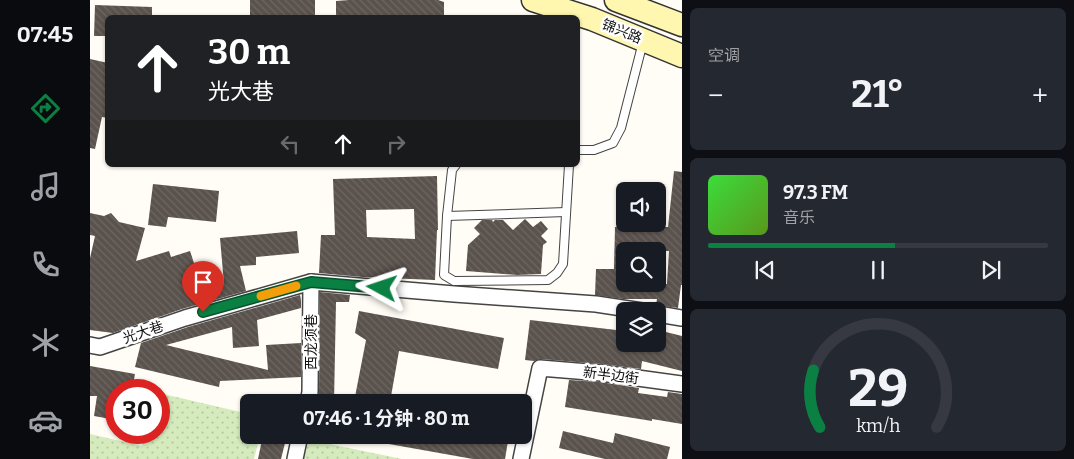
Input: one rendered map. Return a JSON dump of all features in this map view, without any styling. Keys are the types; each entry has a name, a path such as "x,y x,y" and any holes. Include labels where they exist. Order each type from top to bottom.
{"main road":[{"name":"锦兴路","path":"532,0 579,15"},
{"name":"锦兴路","path":"617,0 682,26"},
{"name":"锦兴路","path":"580,15 682,56"}],"street":[{"path":"311,282 616,307"},
{"name":"光大巷","path":"90,345 100,347 185,318 311,282"},
{"name":"西龙须巷","path":"310,394 311,282"},
{"path":"666,315 682,318"},
{"name":"新半边街","path":"521,459 540,368 601,373 682,384"},
{"path":"295,459 298,444"}],"lane":[{"path":"580,150 594,150 613,143 621,128 643,40"},
{"path":"454,167 452,170 447,216 444,275 454,281 548,280 557,273 563,264 569,167"},
{"path":"447,216 566,212"}],"green space":[{"path":"170,396 240,412 240,444 258,444 254,459 90,459 90,434 105,437 105,444 133,444 142,446 143,444 170,444"},
{"path":"304,444 329,444 402,459 301,459"}],"building":[{"path":"250,0 315,0 315,15 250,15"},
{"path":"438,0 444,2 444,15 336,15 336,1"},
{"path":"95,5 152,7 152,15 105,15 105,36 94,36"},
{"path":"90,59 105,62 105,118 102,117 95,149 90,148"},
{"path":"674,171 682,172 682,285 678,308 666,306 666,302 656,302 657,299 623,299 595,295 596,269 614,269 615,227 616,232 666,232 666,227 668,227"},
{"path":"437,176 438,230 435,280 319,273 321,235 335,235 333,179","holes":["414,209 415,239 367,237 366,210"]},
{"path":"153,184 219,191 216,222 168,217 166,227 148,225"},
{"path":"90,213 104,216 111,213 119,222 145,228 136,261 169,251 171,257 190,251 203,290 224,284 220,238 297,231 299,253 256,257 256,265 240,266 246,291 182,309 113,333 90,330 90,258 95,236 90,235"},
{"path":"525,219 533,227 541,221 548,229 541,236 547,242 543,245 541,274 517,275 466,271 468,245 480,234 474,228 482,220 492,220 493,222 495,220 503,220 513,230"},
{"path":"320,292 350,295 349,302 336,302 334,394 319,394"},
{"path":"300,295 301,308 257,320 259,346 233,348 232,327 166,345 268,370 266,345 301,343 301,377 220,381 219,387 135,367 141,343 188,327"},
{"path":"359,311 504,338 498,369 399,351 391,394 356,394 366,340 355,333"},
{"path":"530,320 616,330 616,352 666,352 666,332 682,336 682,371 642,361 641,369 541,359 534,361 525,360"},
{"path":"90,366 135,374 134,379 105,379 105,418 94,416 97,396 90,396"},
{"path":"569,380 600,382 639,388 638,393 667,397 668,392 682,394 682,424 565,407"},
{"path":"563,431 613,443 615,433 670,447 667,459 605,459 559,448"},
{"path":"261,444 285,444 281,459 258,459"},
{"path":"389,444 508,444 505,459 473,459"}],"slow traffic":[{"path":"261,296 296,286"}],"route":[{"path":"203,312 311,282 382,288"}]}
